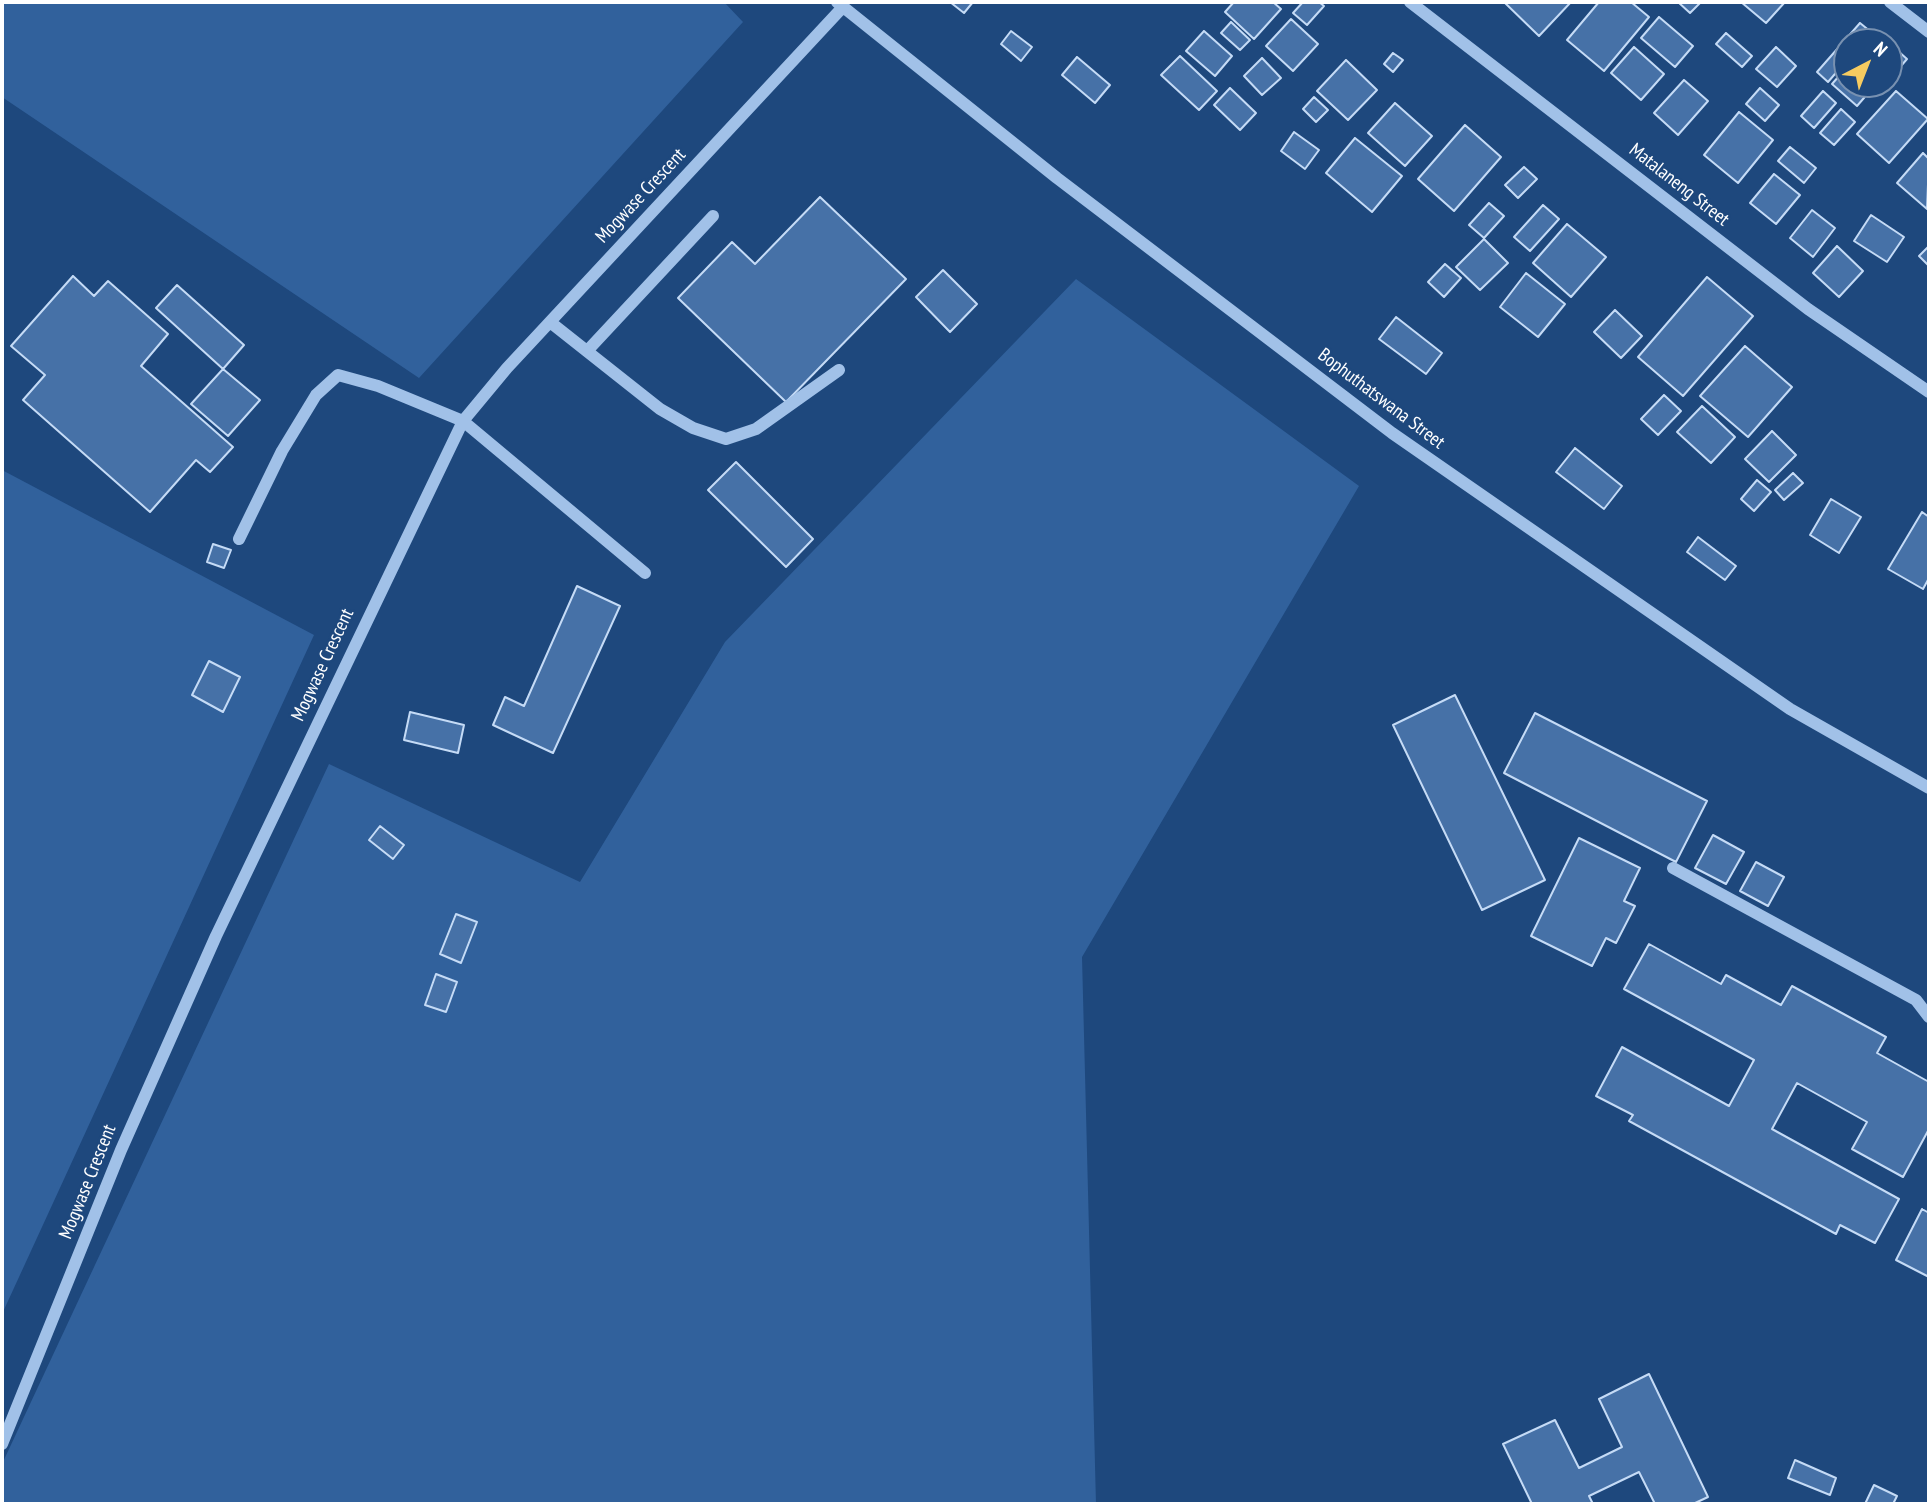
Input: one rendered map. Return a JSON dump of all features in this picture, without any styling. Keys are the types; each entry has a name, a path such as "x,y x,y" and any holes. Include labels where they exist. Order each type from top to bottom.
{"street":[{"name":"Matalaneng Street","path":"1410,2 1808,309 1929,392"},
{"path":"1890,2 1929,32"},
{"name":"Mogwase Crescent","path":"2,1444 121,1150 216,936 463,421 839,5"},
{"name":"Bophuthatswana Street","path":"839,5 1057,178 1403,441 1790,709 1929,788"},
{"path":"588,350 713,216"},
{"path":"550,322 660,408 693,428 726,439 756,429 839,370"},
{"path":"240,539 282,451 316,395 338,375 378,386 463,421 645,573"},
{"path":"1673,868 1916,1000 1929,1017"}],"shaded area":[{"path":"2,2 724,2 743,22 419,378 2,97"},
{"path":"1076,279 1359,486 1082,957 1096,1504 2,1504 2,1464 329,764 580,882 725,642"},
{"path":"2,470 314,635 2,1314"}],"building":[{"path":"950,2 973,2 964,13"},
{"path":"1234,2 1273,2 1281,9 1254,39 1225,12"},
{"path":"1303,2 1319,2 1324,6 1307,25 1293,13"},
{"path":"1504,2 1571,2 1539,36"},
{"path":"1599,2 1631,2 1649,17 1604,71 1567,40"},
{"path":"1678,2 1701,2 1690,13"},
{"path":"1741,2 1785,2 1766,23"},
{"path":"1659,17 1693,46 1675,67 1641,38"},
{"path":"1291,19 1318,44 1293,71 1266,46"},
{"path":"1231,22 1250,40 1240,50 1221,33"},
{"path":"1011,31 1032,47 1021,61 1001,44"},
{"path":"1204,31 1232,56 1215,76 1186,51"},
{"path":"1726,33 1752,56 1742,67 1716,44"},
{"path":"1634,47 1664,74 1641,100 1611,73"},
{"path":"1776,47 1796,66 1777,87 1756,69"},
{"path":"1393,53 1403,60 1393,72 1384,64"},
{"path":"1833,54 1833,76 1828,82 1817,72"},
{"path":"1180,56 1217,91 1199,110 1161,75"},
{"path":"1077,57 1110,85 1095,103 1062,75"},
{"path":"1262,58 1281,78 1262,95 1244,76"},
{"path":"1346,60 1377,90 1348,120 1317,91"},
{"path":"1684,80 1708,101 1678,135 1654,113"},
{"path":"1230,88 1256,113 1240,130 1214,105"},
{"path":"1760,88 1779,105 1765,121 1746,104"},
{"path":"1823,91 1836,103 1814,128 1801,116"},
{"path":"1314,97 1328,110 1316,122 1303,109"},
{"path":"1903,97 1928,119 1889,163 1857,134 1890,98"},
{"path":"1848,98 1864,98 1857,106"},
{"path":"1395,103 1432,136 1405,166 1368,133"},
{"path":"1841,109 1855,122 1834,145 1820,133"},
{"path":"1739,112 1773,140 1738,183 1704,155"},
{"path":"1465,125 1501,157 1454,211 1418,179"},
{"path":"1294,132 1319,150 1305,169 1281,151"},
{"path":"1355,138 1402,176 1372,212 1326,173"},
{"path":"1790,147 1816,168 1804,183 1778,161"},
{"path":"1923,153 1929,159 1927,209 1897,183"},
{"path":"1524,167 1537,179 1518,198 1505,185"},
{"path":"1774,174 1800,195 1776,224 1750,203"},
{"path":"820,197 906,279 786,402 678,298 732,242 755,264"},
{"path":"1489,203 1504,216 1484,238 1469,225"},
{"path":"1543,205 1559,219 1530,251 1514,237"},
{"path":"1812,210 1835,228 1813,257 1790,238"},
{"path":"1871,215 1904,237 1887,262 1854,241"},
{"path":"1567,224 1606,257 1571,297 1533,263"},
{"path":"1484,239 1508,263 1480,290 1456,267"},
{"path":"1837,246 1863,271 1839,297 1813,273"},
{"path":"1929,246 1929,266 1919,256"},
{"path":"1445,264 1461,278 1444,297 1428,282"},
{"path":"943,270 977,304 950,332 916,297"},
{"path":"1526,273 1565,304 1538,337 1500,307"},
{"path":"73,276 94,296 108,281 168,334 141,366 233,447 210,472 196,460 150,512 23,400 45,375 11,346"},
{"path":"1707,277 1753,316 1683,396 1638,357"},
{"path":"177,285 244,345 223,369 156,308"},
{"path":"1615,310 1642,336 1621,358 1594,332"},
{"path":"1396,317 1442,353 1426,374 1379,339"},
{"path":"1745,346 1792,387 1748,437 1700,396"},
{"path":"223,369 260,400 228,436 191,404"},
{"path":"1664,395 1681,411 1658,435 1641,419"},
{"path":"1702,406 1735,437 1711,463 1677,432"},
{"path":"1772,431 1796,455 1769,482 1745,459"},
{"path":"1575,448 1622,486 1604,509 1556,472"},
{"path":"736,462 813,539 786,567 708,490"},
{"path":"1793,473 1803,483 1784,500 1775,490"},
{"path":"1757,480 1771,492 1754,511 1741,499"},
{"path":"1831,499 1861,517 1839,553 1810,535"},
{"path":"1922,512 1929,517 1929,578 1923,589 1888,569"},
{"path":"1698,537 1736,566 1725,580 1687,552"},
{"path":"213,544 231,550 224,568 207,562"},
{"path":"577,586 620,606 553,753 493,725 505,697 524,706"},
{"path":"209,661 240,677 223,712 192,695"},
{"path":"1455,695 1545,880 1482,910 1393,725"},
{"path":"410,712 464,725 458,753 404,740"},
{"path":"1535,713 1707,801 1676,862 1504,773"},
{"path":"380,826 404,845 393,859 369,840"},
{"path":"1713,835 1744,852 1726,884 1695,868"},
{"path":"1579,838 1640,868 1624,901 1635,906 1616,943 1606,938 1592,966 1531,936"},
{"path":"1756,862 1784,877 1768,906 1740,891"},
{"path":"456,914 477,922 461,963 440,954"},
{"path":"1649,944 1721,984 1726,975 1781,1005 1792,986 1886,1037 1877,1053 1929,1082 1929,1129 1903,1177 1852,1149 1867,1122 1797,1083 1772,1129 1899,1199 1875,1243 1840,1225 1836,1234 1629,1121 1633,1115 1596,1096 1622,1047 1729,1106 1754,1060 1624,989"},
{"path":"436,974 457,982 446,1012 425,1005"},
{"path":"1922,1209 1929,1213 1929,1277 1896,1260"},
{"path":"1649,1374 1708,1497 1693,1504 1655,1504 1639,1472 1589,1496 1593,1504 1532,1504 1503,1444 1555,1420 1579,1468 1622,1447 1599,1399"},
{"path":"1795,1460 1836,1478 1830,1495 1788,1478"},
{"path":"1874,1485 1897,1496 1893,1504 1865,1504"}]}
